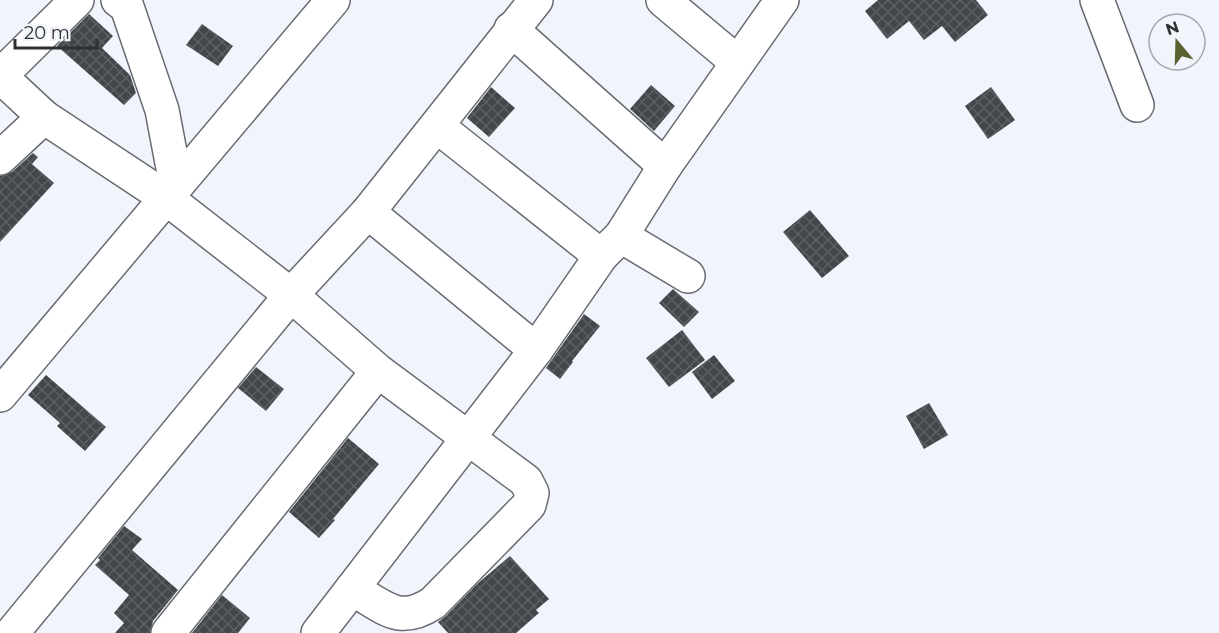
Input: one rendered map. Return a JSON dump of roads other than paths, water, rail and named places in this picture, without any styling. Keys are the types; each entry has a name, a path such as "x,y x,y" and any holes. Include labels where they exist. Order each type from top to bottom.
{"street":[{"path":"77,0 0,76 44,117 171,190 378,371 526,481 532,493 529,505 433,603 419,612 399,615 352,589"},
{"path":"118,0 127,7 162,110 171,190"},
{"path":"0,395 333,0"},
{"path":"12,633 291,295 368,212 536,0"},
{"path":"663,0 737,62"},
{"path":"318,633 536,350 782,0"},
{"path":"1097,0 1137,105"},
{"path":"511,29 665,166"},
{"path":"0,158 44,117"},
{"path":"437,126 611,246 688,276"},
{"path":"368,212 536,350"},
{"path":"168,633 378,371"}]}
